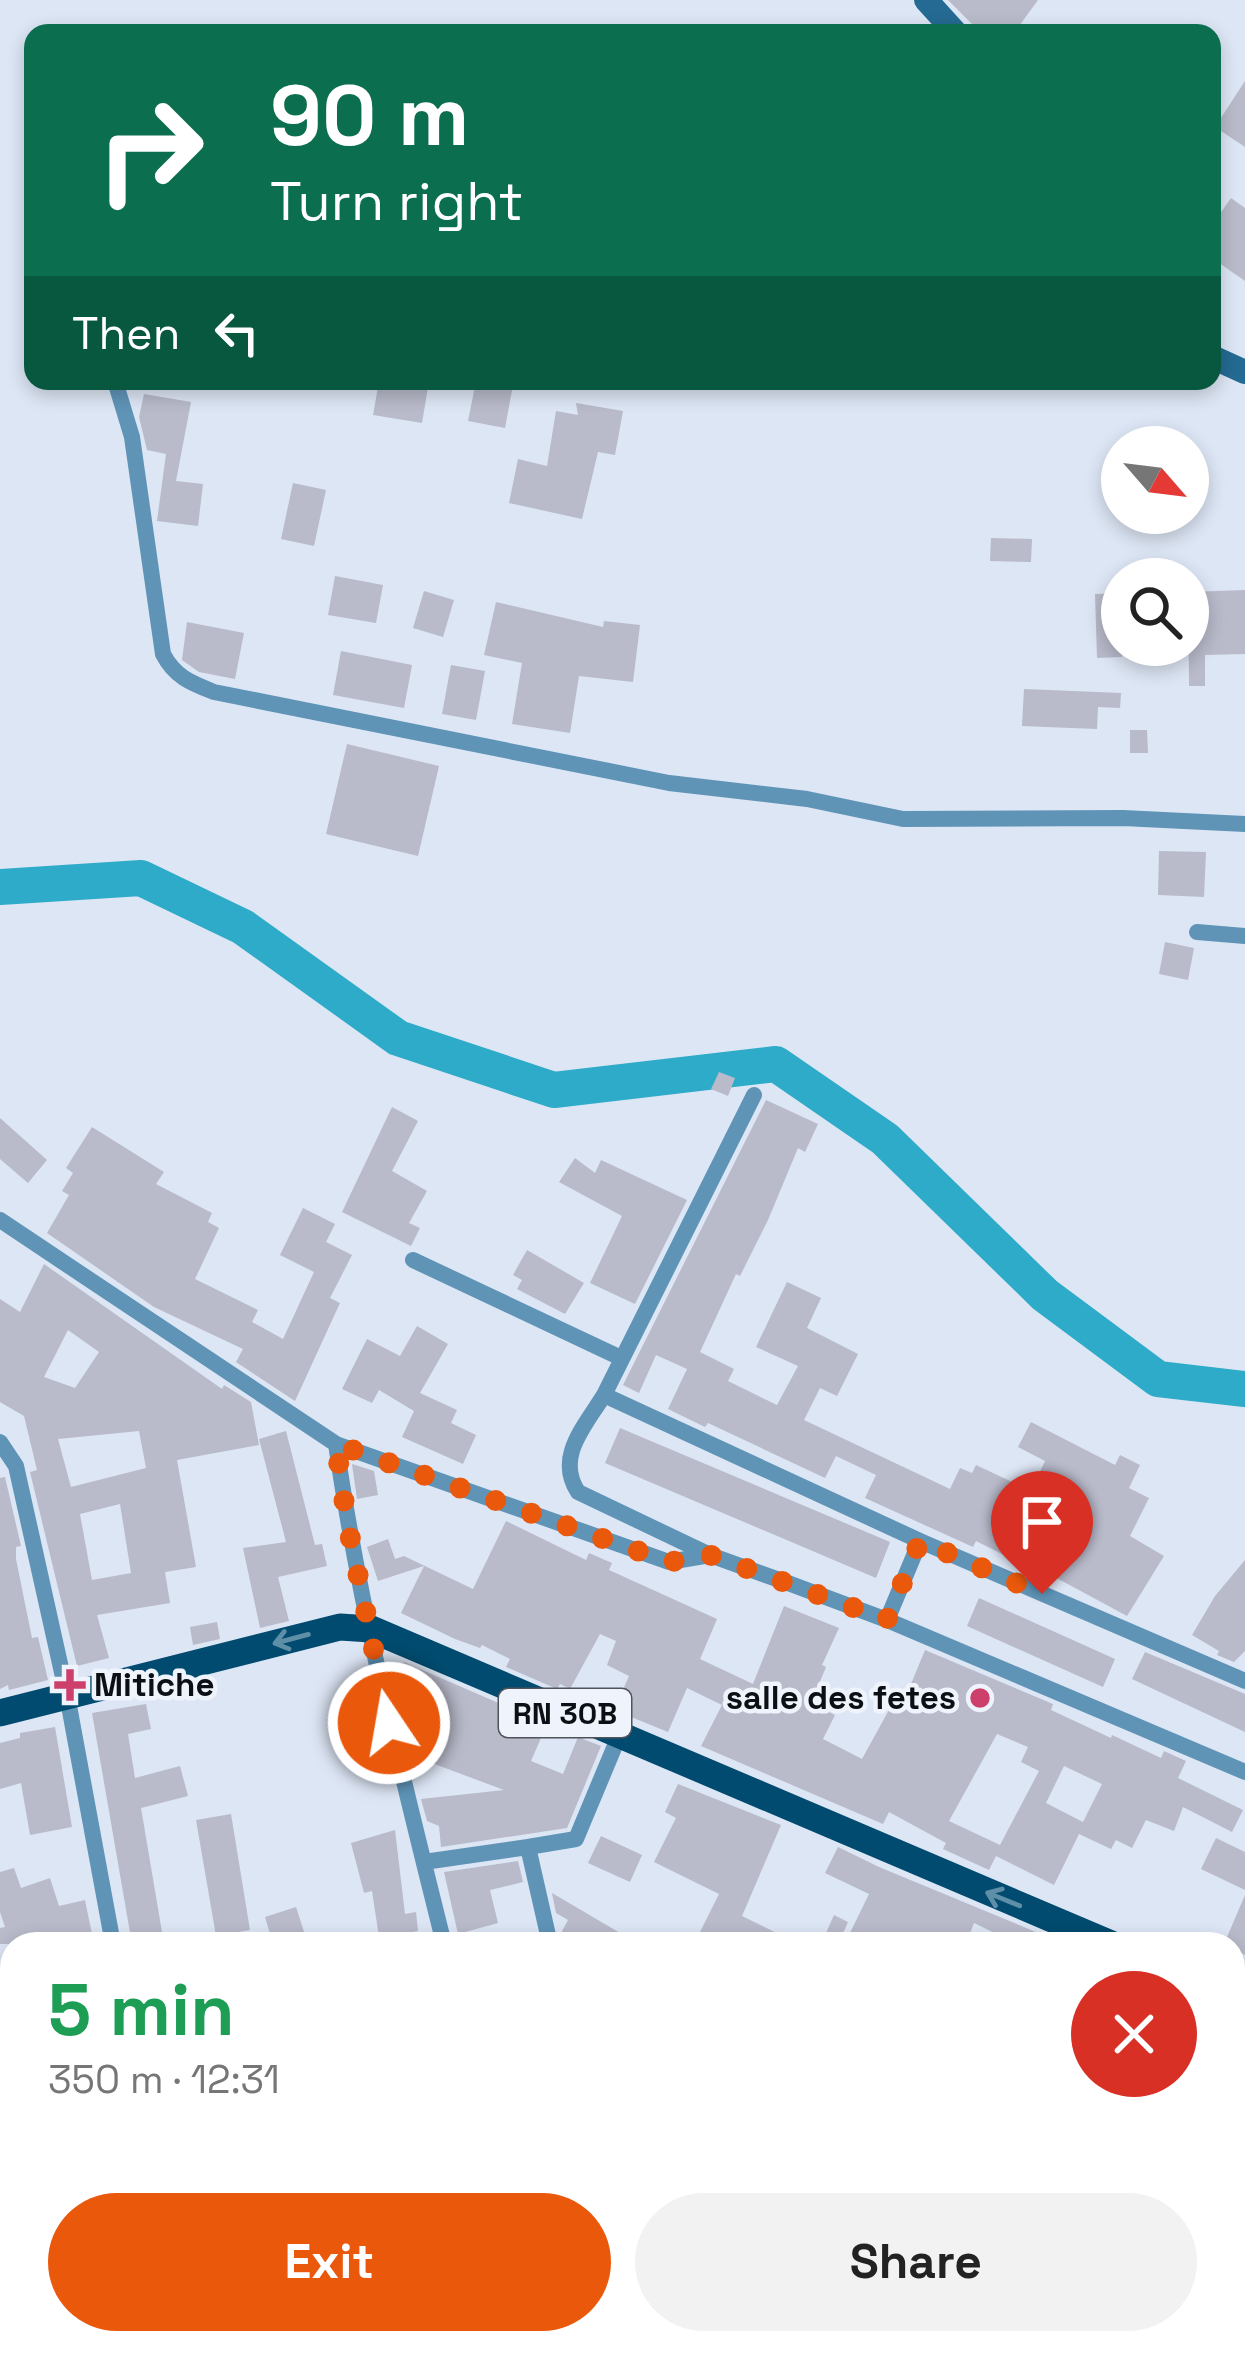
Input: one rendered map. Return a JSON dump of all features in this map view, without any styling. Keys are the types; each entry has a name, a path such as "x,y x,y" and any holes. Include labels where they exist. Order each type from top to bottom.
{"main road":[{"path":"926,0 948,24"},
{"name":"RN 30B","path":"0,1713 340,1627 371,1630 1083,1932"}],"street":[{"path":"118,390 131,437 163,654 171,670 201,687 669,783 807,800 903,819 1123,818 1245,824"},
{"path":"1197,932 1245,936"},
{"path":"754,1095 604,1395 570,1451 567,1467 578,1492 710,1555 887,1620 1245,1772"},
{"path":"0,1220 336,1444 669,1562 710,1555"},
{"path":"413,1260 621,1358"},
{"path":"604,1395 920,1541 1245,1681"},
{"path":"0,1442 16,1466 67,1695 111,1932"},
{"path":"336,1444 382,1694 442,1932"},
{"path":"887,1620 920,1541"},
{"path":"424,1862 576,1839 619,1736"},
{"path":"528,1847 547,1932"}],"building":[{"path":"948,0 1038,0 1021,24 972,24"},
{"path":"1245,81 1245,147 1221,131 1221,118"},
{"path":"1231,198 1245,208 1245,281 1221,264 1221,212"},
{"path":"377,390 428,390 422,423 373,415"},
{"path":"474,390 512,390 505,428 468,421"},
{"path":"144,394 191,402 176,481 203,484 198,526 157,521 166,454 147,450 139,417"},
{"path":"576,403 623,411 615,455 598,452 582,519 509,503 518,459 547,466 556,411 578,415"},
{"path":"293,483 326,490 314,546 281,539"},
{"path":"991,538 1032,539 1031,562 990,561"},
{"path":"335,576 383,585 376,623 328,615"},
{"path":"1245,590 1245,654 1209,655 1209,591"},
{"path":"424,591 454,600 443,637 413,628"},
{"path":"1095,594 1101,594 1101,658 1097,658"},
{"path":"496,602 603,627 604,621 640,625 633,682 579,676 570,733 512,724 522,663 484,655"},
{"path":"187,622 244,633 235,679 199,672 182,660"},
{"path":"341,651 412,665 404,708 333,695"},
{"path":"451,665 485,671 476,720 442,714"},
{"path":"1189,666 1205,666 1205,686 1189,686"},
{"path":"1024,689 1121,693 1120,708 1098,707 1097,729 1022,726"},
{"path":"1130,730 1147,730 1148,753 1130,753"},
{"path":"347,744 439,766 418,856 326,834"},
{"path":"1159,851 1206,852 1204,897 1158,895"},
{"path":"1165,942 1194,948 1188,980 1159,974"},
{"path":"719,1072 735,1078 728,1096 711,1089"},
{"path":"766,1100 818,1124 805,1152 798,1148 768,1220 740,1276 736,1274 700,1352 734,1369 728,1381 777,1405 798,1366 756,1347 787,1282 821,1298 807,1328 858,1354 837,1396 820,1388 804,1420 950,1489 960,1468 972,1473 976,1465 1031,1491 1045,1461 1018,1447 1031,1422 1115,1465 1120,1455 1140,1465 1129,1488 1149,1498 1130,1536 1164,1556 1127,1616 976,1541 973,1547 865,1498 876,1475 836,1456 825,1478 668,1409 687,1369 656,1355 639,1393 623,1385"},
{"path":"392,1107 418,1121 392,1171 427,1191 409,1223 420,1228 411,1246 342,1212"},
{"path":"0,1118 47,1160 28,1183 0,1159"},
{"path":"92,1127 164,1172 156,1184 212,1213 208,1222 219,1228 195,1279 258,1310 252,1322 283,1339 314,1272 280,1255 303,1208 335,1224 326,1242 352,1255 330,1298 340,1303 295,1401 236,1362 243,1349 154,1307 47,1233 69,1195 62,1191 73,1173 66,1168"},
{"path":"575,1158 595,1173 601,1160 687,1200 635,1304 590,1283 622,1216 559,1182"},
{"path":"527,1250 584,1283 565,1314 517,1289 522,1280 513,1275"},
{"path":"44,1264 222,1389 224,1385 251,1402 259,1445 177,1460 196,1567 165,1572 170,1603 97,1615 109,1658 77,1666 30,1472 37,1470 24,1416 0,1402 0,1299 20,1312","holes":["68,1330 99,1352 75,1388 44,1377","139,1431 146,1468 71,1487 58,1439","120,1504 131,1573 92,1580 80,1514"]},
{"path":"417,1326 448,1344 420,1393 457,1410 451,1423 476,1435 463,1464 402,1437 414,1411 379,1390 372,1403 342,1389 367,1339 400,1356"},
{"path":"620,1428 890,1542 876,1578 605,1463"},
{"path":"286,1431 315,1545 322,1544 327,1566 278,1577 289,1621 260,1628 243,1548 286,1542 259,1439"},
{"path":"352,1464 374,1471 378,1495 357,1499"},
{"path":"5,1477 21,1546 16,1547 16,1559 32,1638 38,1637 48,1680 9,1690 8,1685 0,1689 0,1478"},
{"path":"506,1521 586,1560 589,1553 612,1563 609,1570 717,1619 700,1659 753,1684 784,1606 839,1628 811,1703 835,1715 823,1739 862,1759 890,1708 899,1713 925,1650 1053,1704 1051,1710 1111,1738 1161,1758 1164,1751 1186,1761 1178,1778 1243,1810 1232,1832 1183,1807 1174,1831 1146,1820 1132,1848 1116,1840 1111,1849 1079,1834 1054,1885 996,1856 989,1870 943,1849 946,1843 889,1812 883,1824 701,1746 722,1705 687,1688 668,1732 614,1710 629,1676 607,1665 616,1641 600,1634 570,1689 560,1684 557,1689 506,1667 510,1659 482,1645 455,1639 401,1613 424,1566 378,1581 367,1547 388,1539 395,1559 404,1556 473,1589","holes":["997,1734 1028,1747 1021,1762 1039,1771 1000,1845 949,1821","1064,1766 1102,1784 1083,1822 1046,1803"]},
{"path":"1245,1560 1245,1651 1234,1662 1192,1635 1215,1596"},
{"path":"979,1598 1115,1659 1103,1687 967,1626"},
{"path":"217,1622 220,1639 193,1645 190,1627"},
{"path":"1145,1652 1245,1694 1245,1732 1132,1679"},
{"path":"404,1662 547,1724 531,1761 563,1774 578,1737 601,1746 567,1828 441,1847 439,1826 427,1821 421,1799 504,1790 413,1756 424,1728 402,1717 413,1686 396,1677"},
{"path":"146,1704 151,1729 128,1734 135,1778 180,1766 188,1796 141,1808 162,1932 130,1932 92,1713"},
{"path":"55,1727 72,1827 30,1835 21,1783 0,1789 0,1743 20,1738 20,1733"},
{"path":"678,1784 781,1825 742,1916 775,1932 700,1932 719,1894 654,1862 676,1818 665,1812"},
{"path":"231,1814 250,1930 215,1932 196,1820"},
{"path":"395,1830 405,1914 416,1912 418,1931 378,1932 372,1891 364,1893 351,1843"},
{"path":"601,1836 642,1855 630,1882 588,1863"},
{"path":"1216,1838 1245,1852 1245,1890 1201,1869"},
{"path":"838,1847 1036,1932 992,1932 974,1923 971,1932 850,1932 869,1894 825,1873"},
{"path":"518,1861 523,1882 490,1890 498,1923 458,1932 444,1872"},
{"path":"14,1868 21,1888 50,1878 59,1906 85,1900 92,1932 0,1932 5,1927 0,1912 0,1872"},
{"path":"552,1893 619,1932 562,1932 568,1920 556,1913"},
{"path":"1245,1895 1245,1932 1229,1932"},
{"path":"296,1907 304,1932 269,1932 265,1917"},
{"path":"834,1915 848,1922 844,1932 826,1932"}],"waterway":[{"path":"0,887 141,878 243,927 398,1038 554,1090 776,1064 885,1139 1045,1295 1158,1379 1245,1389"}],"place":[{"name":"Mitiche","path":"70,1685"},
{"name":"salle des fetes","path":"980,1698"}],"route":[{"path":"389,1723 347,1522 336,1444 669,1562 710,1555 887,1620 920,1541 1042,1594"}]}
